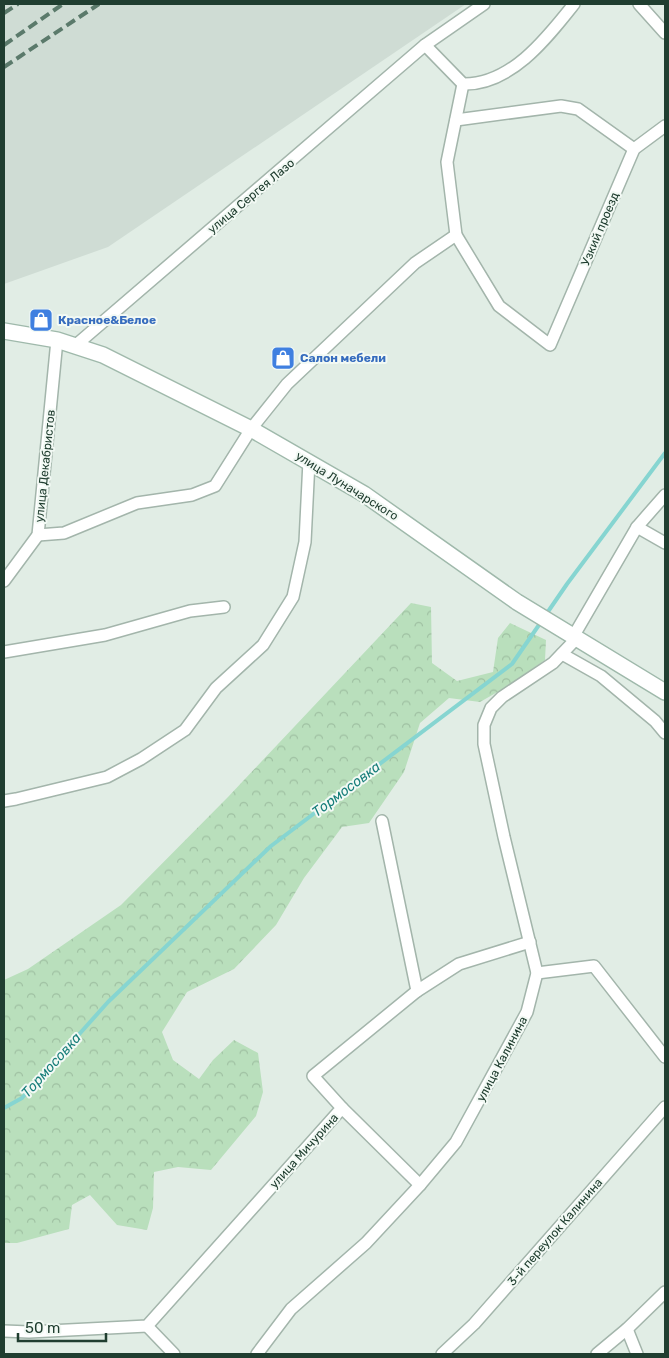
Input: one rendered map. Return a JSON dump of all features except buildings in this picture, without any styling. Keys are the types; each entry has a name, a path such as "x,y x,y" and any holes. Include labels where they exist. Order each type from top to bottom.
{"main road":[{"name":"улица Луначарского","path":"4,330 57,340 103,355 251,429 364,494 517,602 665,692"}],"street":[{"name":"улица Сергея Лазо","path":"76,345 425,45 484,4"},
{"path":"425,45 463,84 476,84 512,69 553,32 574,4"},
{"path":"639,4 665,33"},
{"path":"38,535 64,533 137,503 192,495 215,486 251,429 287,384 415,263 456,236 448,162 463,84"},
{"path":"456,120 561,106 578,109 634,149 665,126"},
{"name":"Узкий проезд","path":"456,236 499,306 550,345 634,149"},
{"name":"улица Декабристов","path":"4,581 38,535 57,340"},
{"path":"4,801 107,777 141,759 185,730 216,688 263,645 293,597 305,542 309,461"},
{"name":"улица Калинина","path":"257,1354 291,1309 366,1243 420,1185 456,1142 527,1012 537,972 504,837 484,744 484,724 491,708 502,697 553,663 575,638 637,527 665,495"},
{"path":"637,527 665,543"},
{"path":"4,652 106,635 190,610 224,607"},
{"path":"562,654 601,676 655,721 665,733"},
{"path":"382,821 417,991 459,964 530,942"},
{"path":"537,972 594,966 665,1057"},
{"name":"улица Мичурина","path":"147,1326 342,1108 313,1076 417,991"},
{"name":"3-й переулок Калинина","path":"442,1354 474,1324 665,1107"},
{"path":"342,1108 420,1185"},
{"path":"597,1354 627,1329 665,1292"},
{"path":"4,1331 29,1332 147,1326 174,1354"},
{"path":"627,1329 637,1354"}],"shaded area":[{"path":"4,4 466,4 108,247 4,284"}],"green space":[{"path":"411,603 431,607 432,663 457,681 493,672 498,638 510,623 546,640 545,660 508,686 480,702 449,698 420,723 404,772 369,823 342,827 304,878 276,925 234,969 187,992 162,1032 173,1060 199,1079 213,1060 234,1040 258,1053 263,1092 256,1116 211,1170 178,1167 154,1172 153,1208 147,1230 117,1225 90,1195 72,1205 69,1229 17,1243 4,1243 4,980 28,969 121,905 228,797"}],"waterway":[{"name":"Тормосовка","path":"545,616 665,453"},
{"name":"Тормосовка","path":"4,1108 22,1098 108,1002 271,846 512,664 541,622"}],"railway":[{"path":"4,13 18,4"},
{"path":"4,45 63,4"},
{"path":"4,67 99,4"}],"place":[{"name":"Красное&Белое","path":"41,320"},
{"name":"Салон мебели","path":"283,358"}]}
